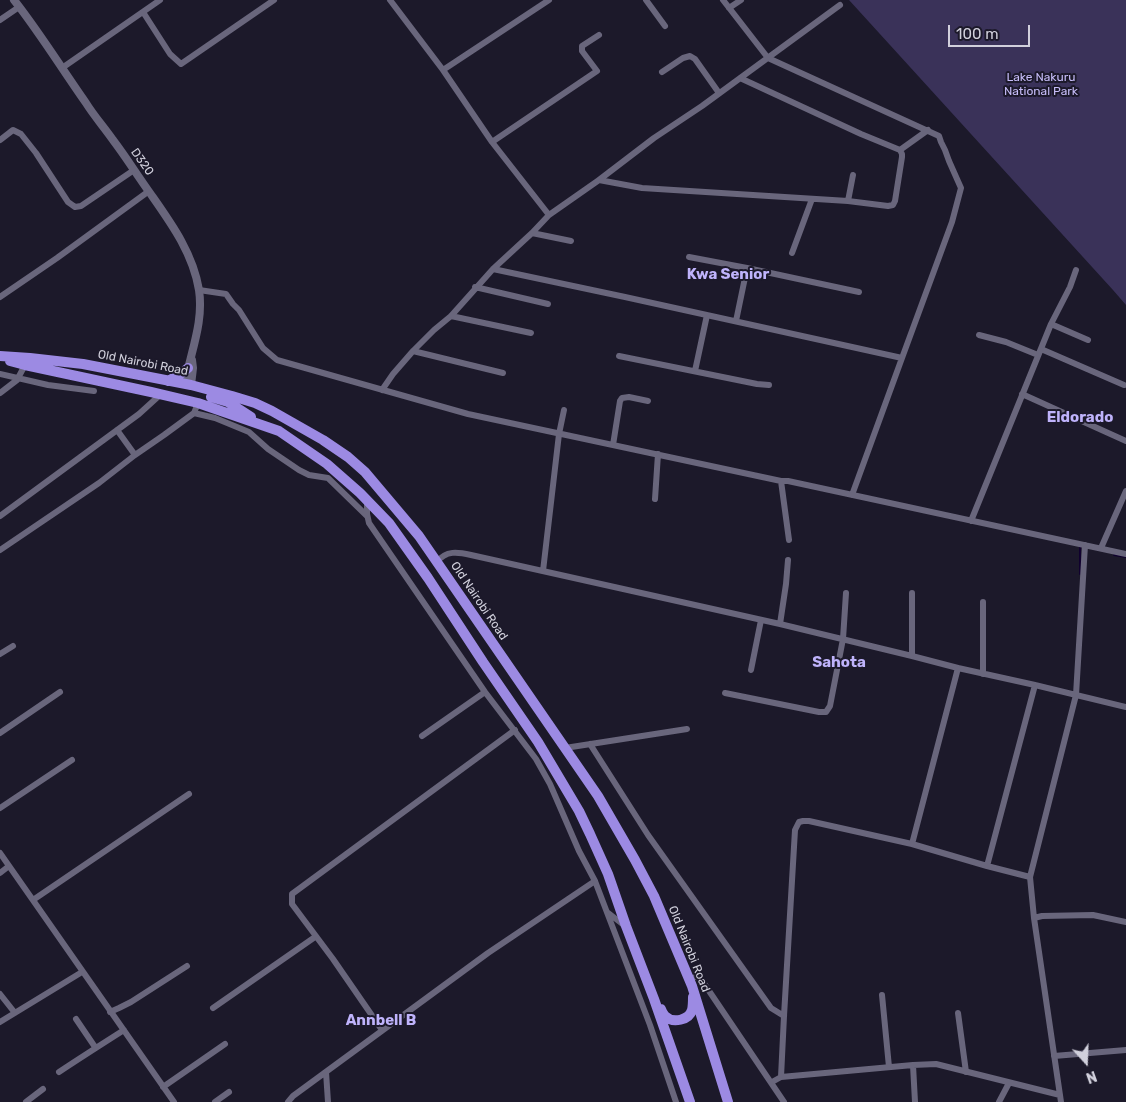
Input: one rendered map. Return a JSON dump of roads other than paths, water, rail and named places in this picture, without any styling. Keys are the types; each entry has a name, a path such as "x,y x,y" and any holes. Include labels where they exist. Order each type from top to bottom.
{"highway":[{"name":"Old Nairobi Road","path":"0,357 24,365 161,394 196,408 279,431 327,464 367,500 388,523 428,578 538,742 566,788 608,874 690,1102"},
{"name":"Old Nairobi Road","path":"0,357 30,358 83,364 168,380 255,403 324,440 365,472 419,536 598,796 635,860 654,896 690,983 728,1102"},
{"path":"168,380 188,368"},
{"path":"78,376 178,388 188,386 193,391 228,402 262,425"},
{"path":"279,431 278,423 288,420"},
{"path":"654,999 665,1016 670,1019 683,1020 692,1009 690,983"}],"street":[{"name":"D320","path":"14,0 180,237 199,290 199,321 188,368 188,386"},
{"path":"62,68 160,0"},
{"path":"143,12 170,54 181,64 274,0"},
{"path":"390,0 444,70 492,142 550,215"},
{"path":"444,70 549,0"},
{"path":"646,0 665,26"},
{"path":"723,0 768,58 939,136 961,188 952,222 852,495"},
{"path":"730,8 741,0"},
{"path":"382,390 413,351 450,316 493,269 550,215 840,5"},
{"path":"0,20 19,7"},
{"path":"492,142 597,71 582,52 582,46 599,35"},
{"path":"662,72 683,58 690,56 695,59 719,93"},
{"path":"599,180 642,188 848,201 870,205 893,205 902,157 900,150 740,78"},
{"path":"0,140 13,130 21,134 36,153 68,202 75,207 81,206 134,170"},
{"path":"900,150 928,130"},
{"path":"848,201 853,175"},
{"path":"0,298 149,191"},
{"path":"792,254 812,199"},
{"path":"532,233 571,241"},
{"path":"689,257 859,292"},
{"path":"736,321 747,268"},
{"path":"493,269 707,314 902,358"},
{"path":"971,521 1050,324 1070,286 1076,270"},
{"path":"475,287 548,304"},
{"path":"199,290 226,294 239,310 263,348 277,360 382,390 468,414 558,434 788,481 1126,554"},
{"path":"695,371 707,314"},
{"path":"450,316 531,333"},
{"path":"1050,324 1088,340"},
{"path":"980,335 1039,352 1124,385"},
{"path":"413,351 503,373"},
{"name":"D320","path":"188,386 193,368 192,356"},
{"path":"619,356 770,385"},
{"path":"0,393 18,379 24,365"},
{"path":"0,374 48,385 94,391"},
{"path":"0,516 139,414 161,394"},
{"path":"1022,394 1126,441"},
{"path":"613,445 620,399 629,397 648,401"},
{"path":"0,550 99,483 135,454 164,435 196,408 249,432 268,449 309,476 328,478 367,516"},
{"path":"543,571 558,434 564,410"},
{"path":"117,430 135,454"},
{"path":"655,499 658,454"},
{"path":"782,481 789,540"},
{"path":"1101,548 1126,491"},
{"path":"367,500 369,522 486,692 536,759 550,784 579,851 595,880 650,1025 676,1102"},
{"path":"772,1082 782,1077 936,1064 1009,1082 1060,1099 1034,918 1030,877 1076,695 1085,545"},
{"path":"437,562 441,557 449,553 455,552 471,555 780,624 1126,707"},
{"path":"780,624 788,560"},
{"path":"725,693 826,712 830,706 843,639 846,593"},
{"path":"912,593 912,656"},
{"path":"983,602 983,674"},
{"path":"751,670 761,620"},
{"path":"0,654 13,646"},
{"path":"912,844 958,668"},
{"path":"987,866 1035,685"},
{"path":"1,731 60,692"},
{"path":"422,736 486,692"},
{"path":"565,748 687,729"},
{"path":"382,1030 292,904 292,894 515,730"},
{"path":"590,744 648,834 760,993 771,1008 784,1016"},
{"path":"0,808 72,760"},
{"path":"33,900 189,794"},
{"path":"782,1077 795,830 799,822 804,821 912,844 1030,877"},
{"path":"0,854 174,1102"},
{"path":"0,873 9,866"},
{"path":"288,1102 293,1096 488,953 595,880"},
{"path":"606,911 626,926"},
{"path":"1034,918 1080,914 1126,922"},
{"path":"213,1008 316,937"},
{"path":"110,1012 131,1002 187,966"},
{"path":"0,1022 82,972"},
{"path":"690,983 694,977 701,979 784,1102"},
{"path":"0,994 15,1013"},
{"path":"882,995 889,1067"},
{"path":"958,1013 966,1072"},
{"path":"76,1019 96,1047"},
{"path":"58,1072 124,1030"},
{"path":"163,1087 225,1044"},
{"path":"1054,1056 1126,1050"},
{"path":"913,1065 915,1102"},
{"path":"326,1072 328,1102"},
{"path":"999,1102 1009,1082"},
{"path":"26,1102 42,1089"},
{"path":"215,1102 229,1092"}],"waterway":[{"path":"1080,547 1080,574"},
{"path":"1114,555 1126,557"}],"district":[{"name":"Kwa Senior","path":"728,275"},
{"name":"Eldorado","path":"1080,418"},
{"name":"Sahota","path":"839,663"},
{"name":"Annbell B","path":"381,1021"}],"park label":[{"name":"Lake Nakuru National Park","path":"1041,85"}]}
